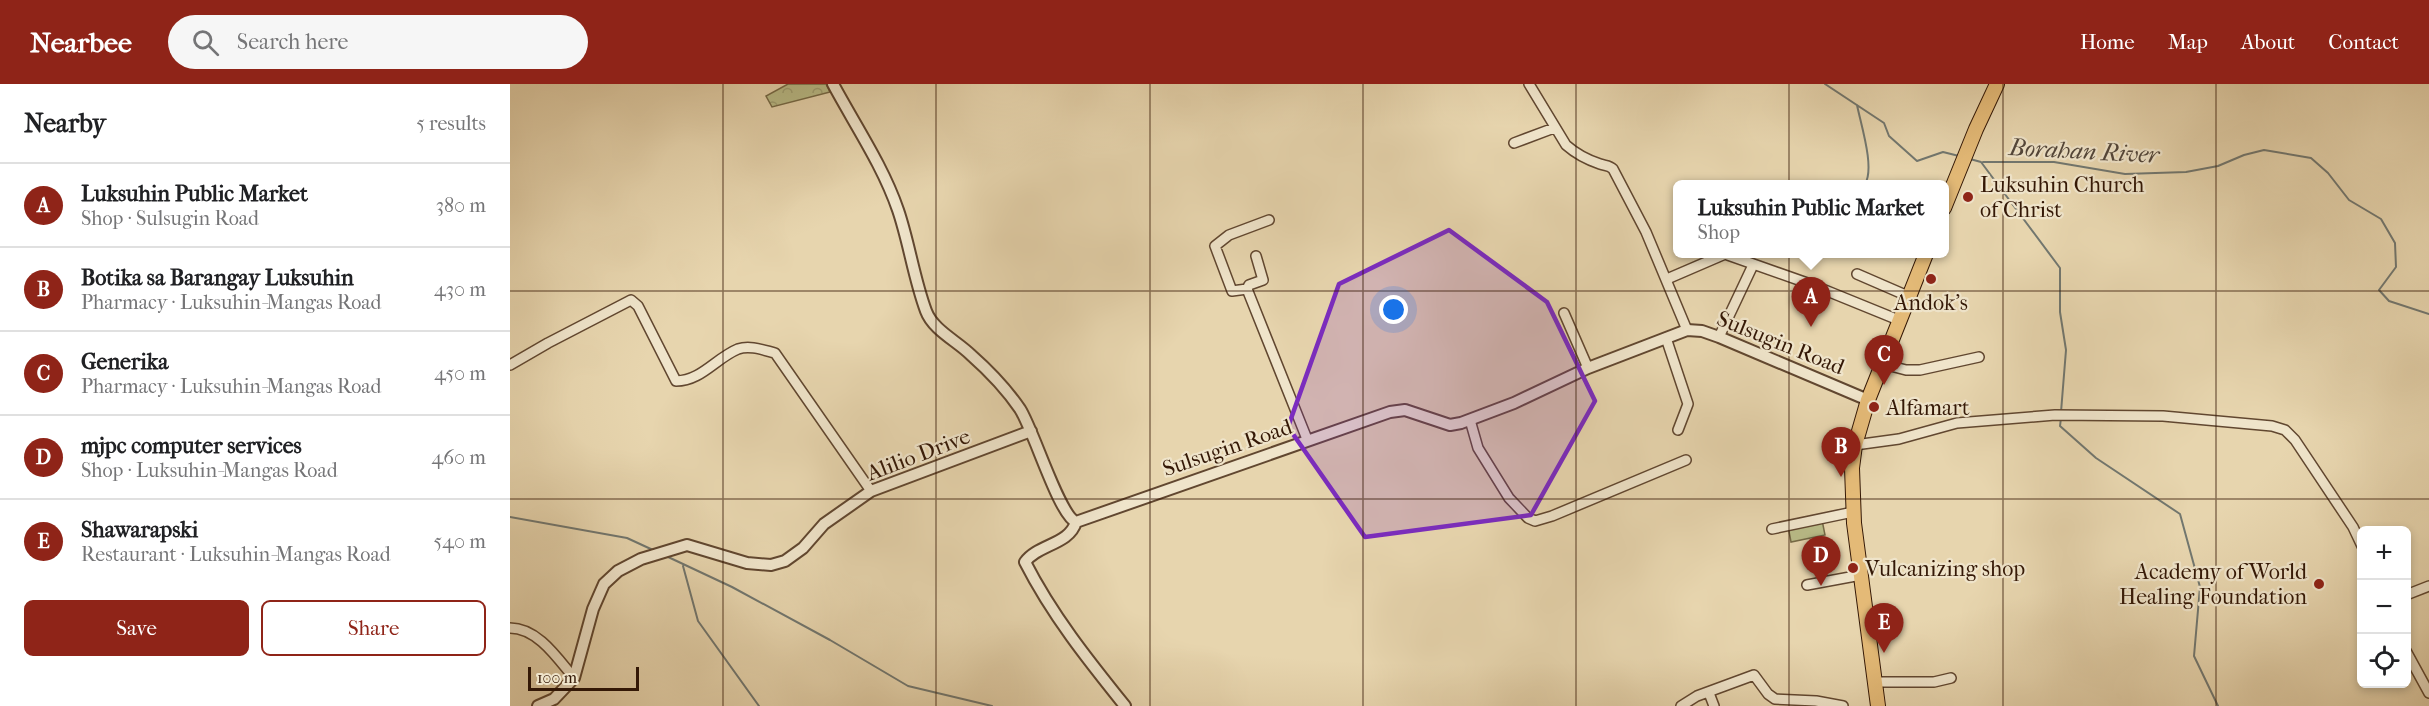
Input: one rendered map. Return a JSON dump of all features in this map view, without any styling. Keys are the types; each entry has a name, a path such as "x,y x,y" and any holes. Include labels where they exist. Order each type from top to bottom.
{"main road":[{"path":"1949,196 1997,84"},
{"path":"1878,706 1853,512 1854,445 1868,400 1925,258"}],"street":[{"path":"833,84 886,181 898,209 926,313 940,329 972,355 1020,409 1062,505 1071,520 1076,522 1073,531 1068,536 1032,552 1025,562 1053,612 1125,706"},
{"path":"1529,84 1566,145 1574,152 1599,164 1611,166 1613,169 1667,279 1687,330"},
{"path":"1514,143 1554,128"},
{"path":"1256,256 1263,280 1249,285 1247,289 1232,291 1215,246 1228,235 1269,220"},
{"path":"1667,279 1718,258"},
{"path":"1734,258 1810,284 1900,321"},
{"path":"1719,337 1754,265"},
{"path":"1857,274 1910,297"},
{"path":"1247,289 1307,440"},
{"path":"510,365 631,300 638,306 676,381 688,381 738,349 754,347 775,353 872,491"},
{"path":"1564,313 1588,368"},
{"name":"Sulsugin Road","path":"1076,522 1390,412 1405,410 1450,425 1470,420 1514,403 1588,368 1687,330 1702,331 1719,337 1868,400"},
{"path":"1666,338 1688,404 1678,430"},
{"path":"1883,364 1906,370 1920,370 1978,357"},
{"path":"1854,445 1899,439 1957,423 2055,415 2163,416 2272,426 2285,430 2295,440 2340,506 2357,536"},
{"path":"1470,420 1478,448 1509,498 1528,518 1535,521 1686,460"},
{"name":"Alilio Drive","path":"538,706 554,699 574,678 593,609 604,584 618,571 641,559 687,545 747,563 771,565 785,561 803,548 824,524 872,491 1031,431"},
{"path":"1772,529 1853,512"},
{"path":"1807,585 1861,575"},
{"path":"2411,593 2429,586"},
{"path":"510,628 516,628 536,637 574,678"},
{"path":"2411,660 2429,693"},
{"path":"1682,706 1697,696 1754,675 1776,702 1816,701 1843,706"},
{"path":"1875,682 1934,682 1951,678"},
{"path":"1708,693 1714,706"}],"highlighted area":[{"path":"1449,230 1547,302 1595,401 1531,515 1365,537 1288,427 1339,284"}],"green space":[{"path":"788,84 826,84 830,92 772,107 766,96"},
{"path":"1822,520 1825,535 1791,542 1788,526"}],"waterway":[{"name":"Borahan River","path":"1825,84 1884,123 1889,136 1917,161 1943,152 1959,156"},
{"path":"1857,105 1868,157 1867,180"},
{"name":"Borahan River","path":"1983,162 2054,162 2125,174 2186,172 2218,166 2244,155 2264,150 2311,158 2328,173 2349,200 2381,219 2395,243 2396,267 2379,290 2389,301 2429,314"},
{"name":"Borahan River","path":"1970,159 1981,162 2060,268 2060,312 2066,350 2061,412"},
{"name":"Borahan River","path":"2061,418 2060,426 2096,458 2180,514 2200,587 2194,656 2218,706"},
{"path":"510,517 627,538 653,550"},
{"path":"666,556 732,587 830,640 908,686 992,706"},
{"path":"683,566 698,621 759,706"}],"place":[{"name":"Luksuhin Church of Christ","path":"1968,197"},
{"name":"Andok's","path":"1931,279"},
{"name":"Luksuhin Public Market","path":"1811,327"},
{"name":"Generika","path":"1884,385"},
{"name":"Alfamart","path":"1874,407"},
{"name":"Botika sa Barangay Luksuhin","path":"1841,477"},
{"name":"Vulcanizing shop","path":"1853,568"},
{"name":"Academy of World Healing Foundation","path":"2319,584"},
{"name":"mjpc computer services","path":"1821,586"},
{"name":"Shawarapski","path":"1884,653"}]}
